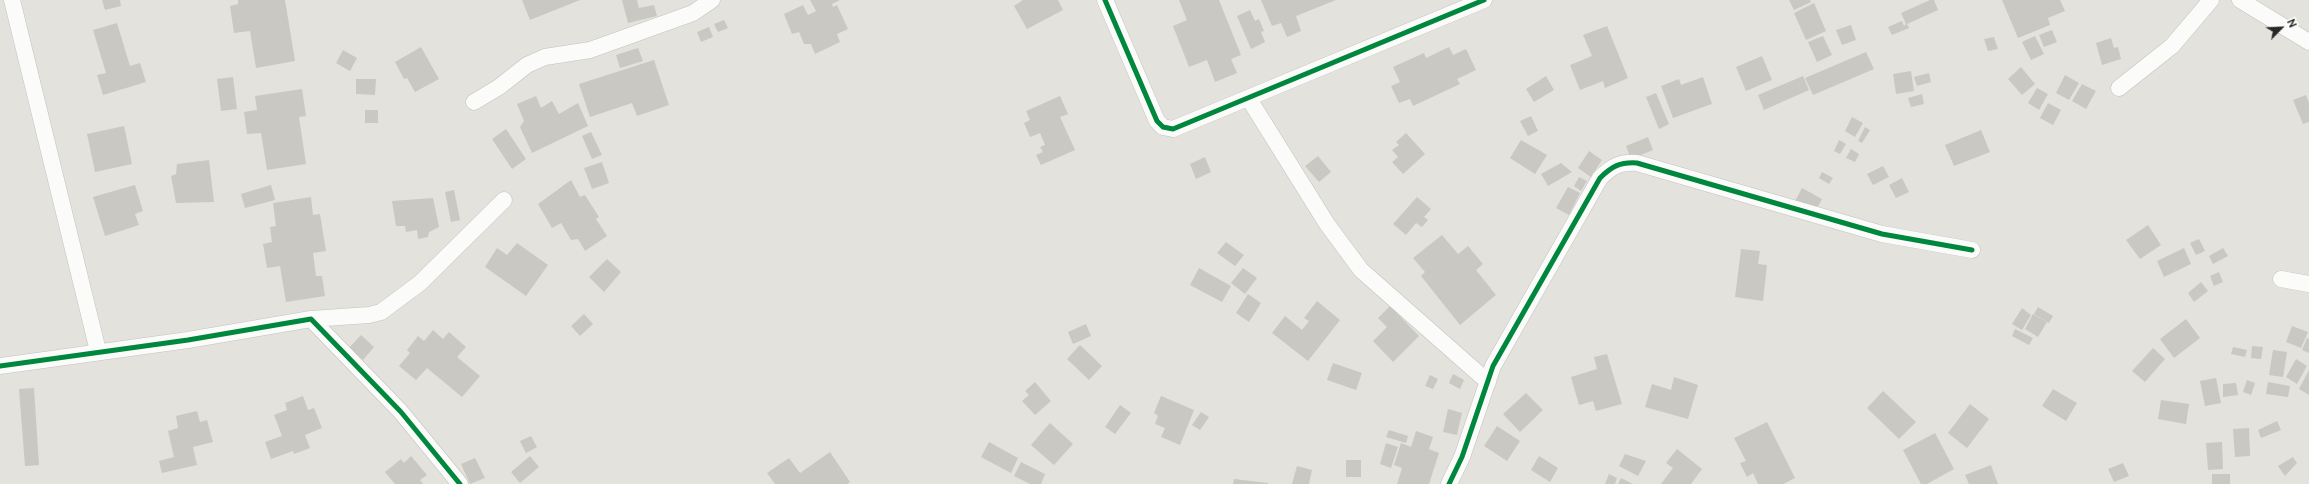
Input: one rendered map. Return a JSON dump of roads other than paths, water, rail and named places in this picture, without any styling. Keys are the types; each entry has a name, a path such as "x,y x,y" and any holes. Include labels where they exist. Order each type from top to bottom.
{"street":[{"path":"12,0 98,351"},
{"path":"474,102 527,66 545,57 590,50 692,13 712,0"},
{"path":"1105,0 1157,122 1163,128 1173,129 1190,124 1484,0"},
{"path":"2119,88 2172,46 2212,0"},
{"path":"2240,0 2309,42"},
{"path":"1249,99 1327,224 1361,270 1488,382"},
{"path":"1449,484 1462,457 1493,366 1600,178 1610,168 1622,162 1637,163 1882,234 1972,250"},
{"path":"0,366 98,351 188,340 311,319 369,315 391,306 420,283 504,200"},
{"path":"2282,279 2309,284"},
{"path":"311,319 401,412 460,484"}]}
